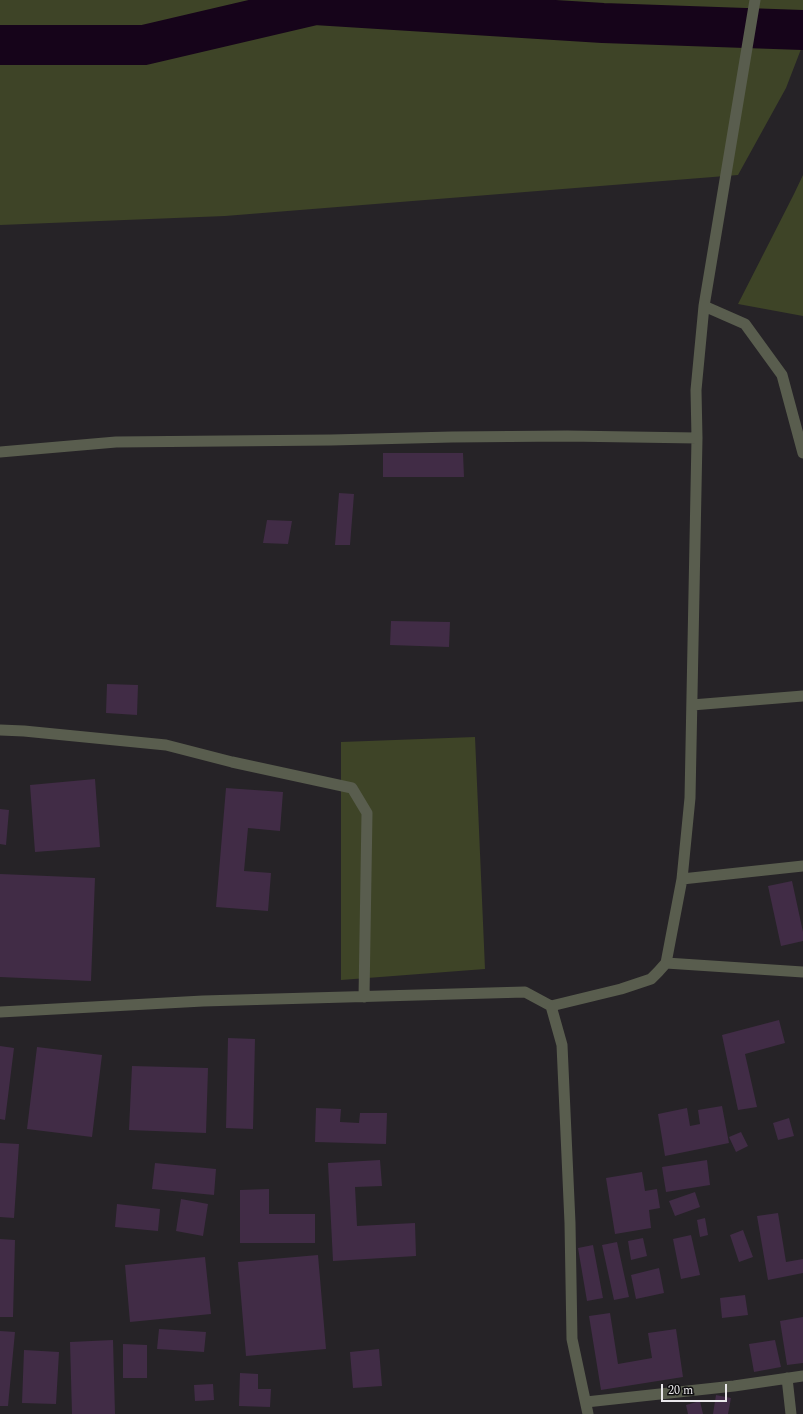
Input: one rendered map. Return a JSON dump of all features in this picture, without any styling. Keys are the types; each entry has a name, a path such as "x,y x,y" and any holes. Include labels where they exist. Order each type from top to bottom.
{"street":[{"path":"0,1012 203,1001 525,992 551,1006 621,989 651,979 666,963 682,879 690,798 697,438 696,390 704,306 755,0"},
{"path":"704,306 745,324 782,375 803,453"},
{"path":"0,452 116,442 567,436 697,438"},
{"path":"692,705 803,696"},
{"path":"0,730 166,745 232,762 352,788 367,813 364,997"},
{"path":"682,879 803,866"},
{"path":"666,963 803,972"},
{"path":"551,1006 562,1045 570,1223 572,1338 588,1414"},
{"path":"586,1402 734,1386 803,1376"},
{"path":"787,1378 791,1414"}],"green space":[{"path":"0,0 803,0 803,44 786,88 738,175 225,216 0,225"},
{"path":"803,175 803,316 738,304 794,194"},
{"path":"475,737 485,969 341,980 341,742"}],"building":[{"path":"383,453 463,453 464,477 383,477"},
{"path":"339,493 354,494 350,545 335,545"},
{"path":"267,520 292,521 288,544 263,543"},
{"path":"391,621 450,622 449,647 390,645"},
{"path":"107,684 138,685 137,715 106,713"},
{"path":"95,779 100,847 35,852 30,785"},
{"path":"226,788 283,792 280,831 248,828 244,871 271,873 268,911 216,907"},
{"path":"0,809 9,810 6,845 0,844"},
{"path":"0,874 95,878 91,981 0,977"},
{"path":"792,881 803,932 803,941 781,946 768,886"},
{"path":"779,1020 785,1043 745,1054 757,1107 738,1110 722,1035"},
{"path":"228,1038 255,1039 253,1129 226,1128"},
{"path":"0,1046 14,1048 5,1120 0,1119"},
{"path":"37,1047 102,1055 92,1137 27,1129"},
{"path":"132,1066 208,1068 206,1133 129,1130"},
{"path":"722,1106 729,1143 665,1156 658,1114 687,1108 690,1126 700,1124 698,1110"},
{"path":"316,1108 341,1109 340,1122 359,1123 360,1113 387,1113 386,1144 315,1142"},
{"path":"789,1118 794,1136 778,1140 773,1123"},
{"path":"741,1132 748,1146 736,1152 729,1137"},
{"path":"0,1143 19,1144 14,1218 0,1217"},
{"path":"380,1160 382,1186 355,1187 357,1226 415,1223 416,1256 333,1261 328,1163"},
{"path":"707,1160 710,1185 666,1192 662,1167"},
{"path":"155,1163 216,1169 214,1195 152,1189"},
{"path":"642,1172 645,1191 657,1189 660,1208 649,1210 651,1228 615,1234 606,1178"},
{"path":"269,1189 269,1214 315,1214 315,1243 240,1243 240,1190"},
{"path":"695,1192 700,1207 675,1216 669,1201"},
{"path":"181,1199 208,1204 203,1236 176,1231"},
{"path":"117,1204 160,1209 158,1231 115,1227"},
{"path":"778,1213 786,1262 803,1259 803,1273 768,1280 757,1216"},
{"path":"705,1218 708,1235 700,1237 697,1220"},
{"path":"743,1230 753,1257 739,1262 730,1235"},
{"path":"691,1235 700,1275 681,1279 673,1239"},
{"path":"643,1238 647,1256 631,1260 628,1241"},
{"path":"0,1239 15,1240 13,1317 0,1317"},
{"path":"617,1242 629,1297 614,1300 602,1245"},
{"path":"593,1245 603,1298 587,1301 578,1248"},
{"path":"318,1255 326,1349 246,1356 238,1262"},
{"path":"205,1257 211,1314 130,1322 125,1265"},
{"path":"659,1268 664,1293 636,1299 631,1275"},
{"path":"745,1295 748,1315 722,1318 720,1298"},
{"path":"610,1313 618,1364 652,1358 648,1333 676,1329 683,1377 601,1390 589,1316"},
{"path":"803,1317 803,1363 787,1365 780,1321"},
{"path":"159,1329 206,1332 204,1352 157,1349"},
{"path":"0,1331 15,1332 8,1406 0,1406"},
{"path":"113,1340 115,1414 72,1414 70,1342"},
{"path":"775,1340 781,1367 754,1372 749,1344"},
{"path":"123,1344 147,1345 147,1378 123,1378"},
{"path":"379,1349 382,1386 353,1388 350,1352"},
{"path":"24,1350 59,1352 56,1404 22,1403"},
{"path":"240,1373 258,1374 258,1389 271,1389 270,1407 239,1406"},
{"path":"213,1384 214,1400 195,1401 194,1385"},
{"path":"716,1395 731,1398 728,1414 713,1414"},
{"path":"700,1401 703,1414 688,1414 686,1405"}],"waterway":[{"path":"0,45 144,45 315,5 603,23 803,30"}]}
